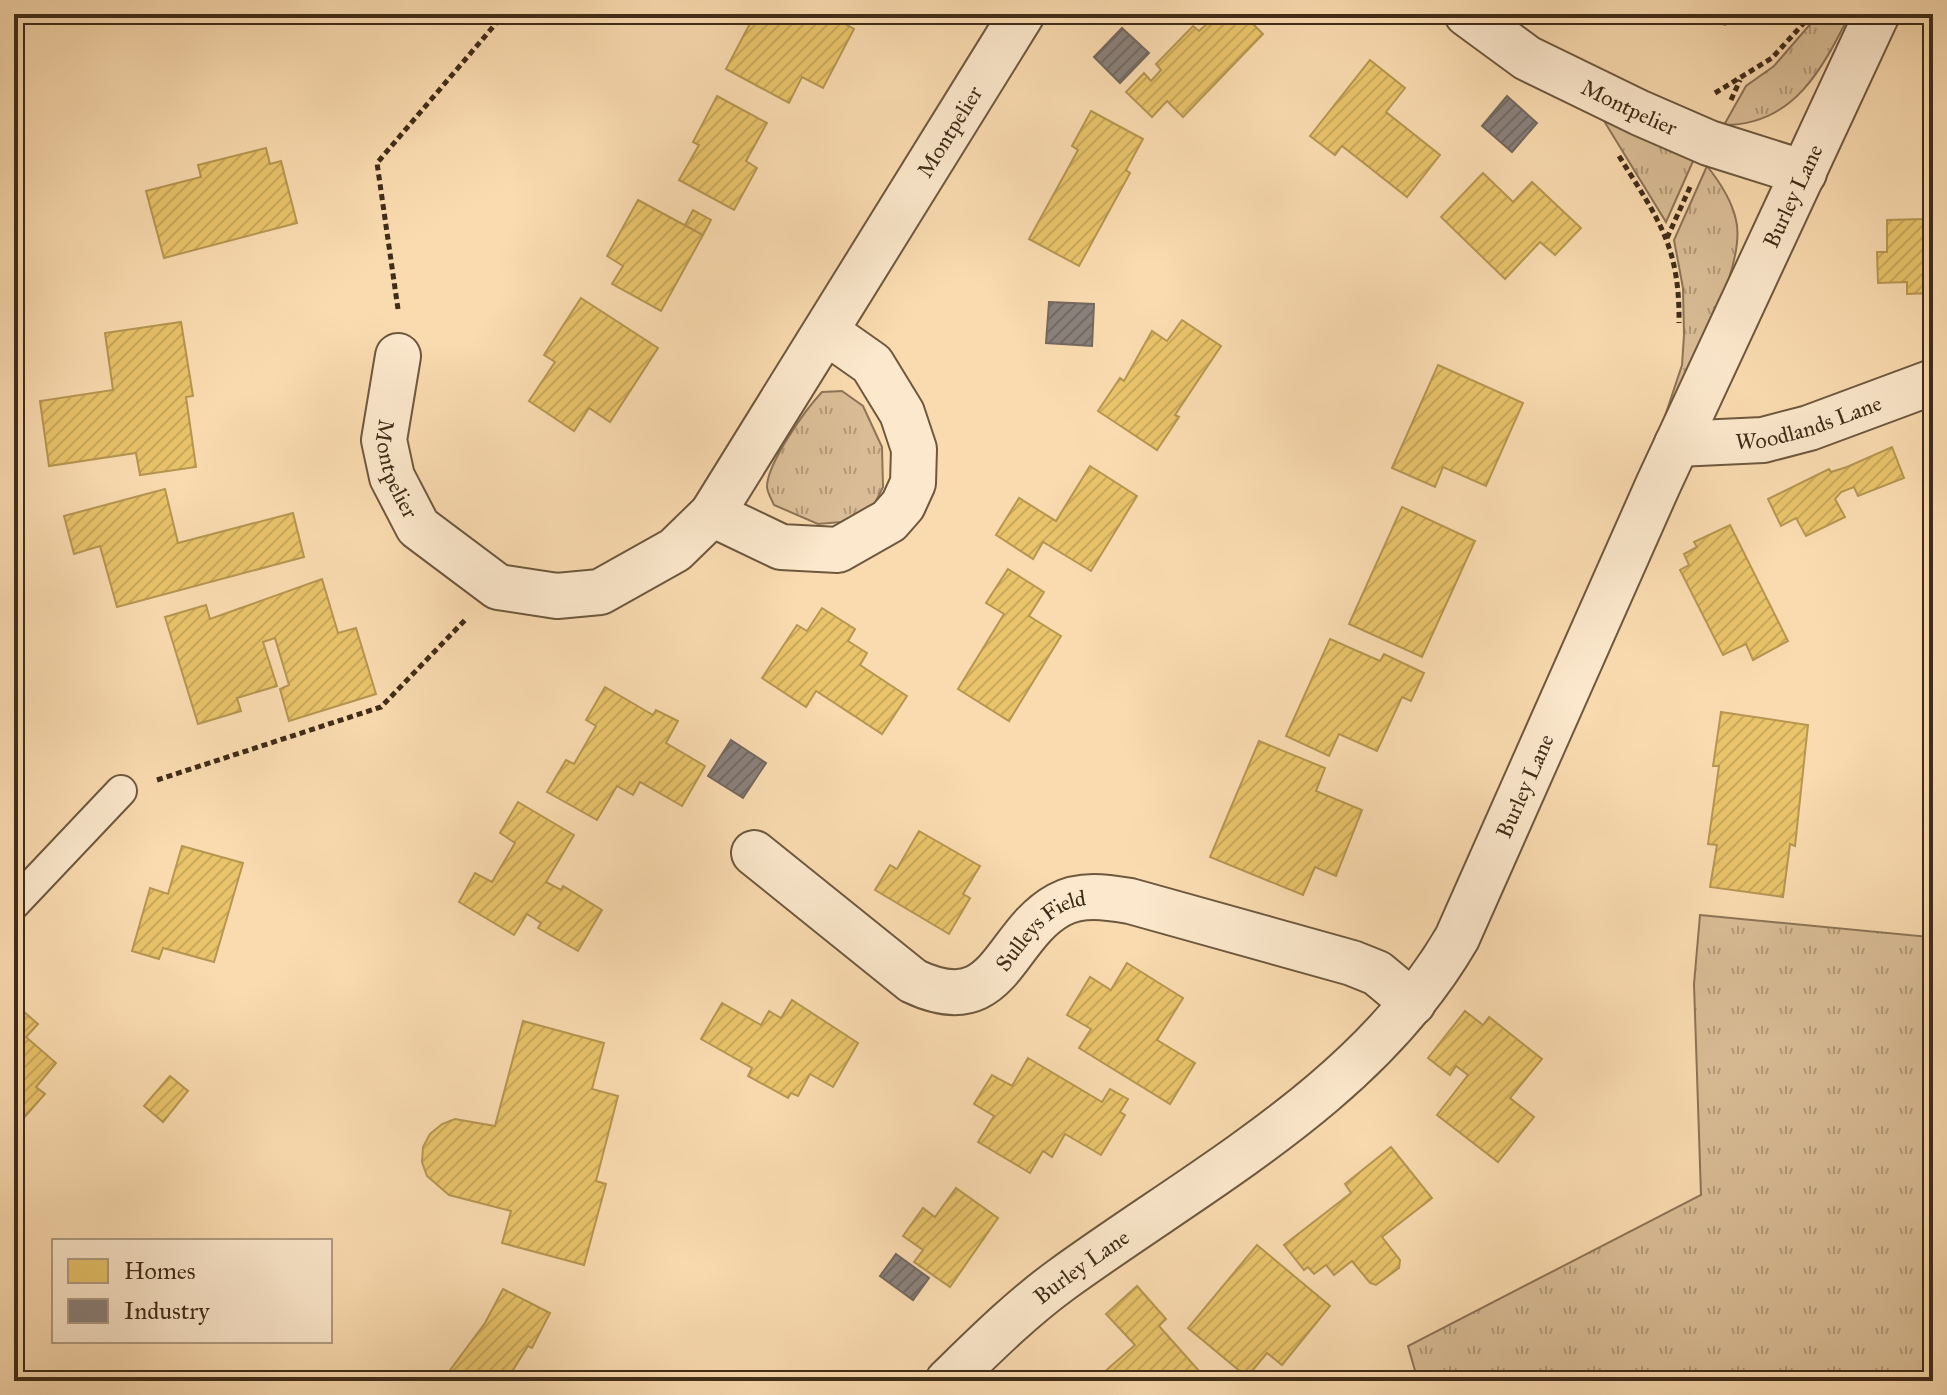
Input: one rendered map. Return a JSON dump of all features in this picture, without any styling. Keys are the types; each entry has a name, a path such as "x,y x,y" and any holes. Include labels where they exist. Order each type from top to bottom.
{"street":[{"name":"Montpelier","path":"398,356 384,440 392,477 418,527 498,587 557,596 600,592 675,550 712,514 828,333 1022,14"},
{"name":"Montpelier","path":"1467,14 1527,58 1640,113 1709,143 1804,173"},
{"name":"Burley Lane","path":"948,1381 992,1338 1059,1282 1280,1129 1338,1081 1433,979 1457,938 1677,444 1877,14"},
{"path":"712,514 781,547 838,550 889,521 903,505 913,483 914,449 902,413 872,364 828,333"},
{"name":"Woodlands Lane","path":"1677,444 1724,444 1778,436 1809,428 1933,382"},
{"name":"Sulleys Field","path":"754,853 913,981 938,993 964,992 983,982 1008,962 1040,919 1060,904 1096,895 1130,901 1352,963 1377,973 1413,1003"}],"lane":[{"path":"14,904 121,791"}],"path":[{"path":"398,312 377,163 504,14"},
{"path":"1712,94 1772,58 1812,14"},
{"path":"1617,154 1659,220 1671,249 1678,275 1678,337"},
{"path":"121,791 381,707 498,587"}],"green space":[{"path":"1819,14 1850,14 1828,55 1803,90 1769,115 1724,125 1746,86 1774,66"},
{"path":"1604,121 1694,159 1666,222"},
{"path":"1707,166 1720,185 1736,220 1733,265 1712,322 1663,422 1682,365 1684,335 1683,288 1674,240"},
{"path":"842,391 863,406 882,447 883,487 873,507 853,521 818,524 774,505 767,489 769,477 788,437 815,400 822,392"},
{"path":"1700,915 1929,937 1933,917 1933,1381 1418,1381 1408,1346 1701,1195 1694,984"}],"building: Homes":[{"path":"755,14 827,14 854,29 823,88 802,77 789,103 726,69"},
{"path":"1203,14 1243,14 1263,34 1183,117 1167,101 1152,117 1126,92 1144,73 1151,81 1161,70 1156,64 1193,26 1199,31 1210,21"},
{"path":"1700,14 1731,14 1725,25"},
{"path":"1370,60 1405,88 1386,112 1440,155 1407,197 1342,146 1335,155 1310,136"},
{"path":"717,96 767,123 746,161 757,168 734,210 679,180 699,145 693,142"},
{"path":"1091,111 1143,139 1126,170 1130,173 1079,266 1029,239 1078,150 1072,146"},
{"path":"266,148 270,164 281,161 297,223 164,258 146,191 201,177 198,165"},
{"path":"1923,168 1933,168 1933,293 1907,294 1907,282 1878,283 1877,252 1887,252 1887,220 1924,219"},
{"path":"1483,173 1513,202 1532,182 1581,228 1555,255 1540,242 1505,279 1441,217"},
{"path":"638,200 703,235 661,311 612,284 623,266 607,256"},
{"path":"693,210 711,220 703,235 685,225"},
{"path":"581,298 658,348 610,422 589,408 574,431 529,401 555,362 544,355"},
{"path":"1182,320 1221,346 1175,415 1179,417 1157,450 1098,411 1120,378 1124,381 1152,331 1167,341"},
{"path":"181,322 193,396 186,397 196,467 140,475 136,453 49,466 40,401 113,390 105,333"},
{"path":"1438,365 1523,403 1486,486 1443,467 1435,487 1392,468"},
{"path":"1892,447 1904,478 1858,496 1854,487 1841,492 1835,499 1845,517 1806,536 1796,518 1781,526 1768,499 1829,469 1831,472 1847,467"},
{"path":"1090,466 1137,496 1091,571 1043,542 1033,559 996,535 1019,498 1056,521"},
{"path":"165,489 178,543 293,513 304,557 117,607 100,546 74,554 64,516"},
{"path":"1402,507 1475,541 1422,657 1349,624"},
{"path":"1730,525 1788,641 1753,660 1746,644 1723,655 1680,570 1689,565 1684,554 1697,547 1694,542"},
{"path":"1008,569 1044,592 1029,616 1061,636 1009,721 958,689 1004,614 986,603"},
{"path":"322,579 338,633 356,628 376,694 289,721 280,689 289,685 275,638 263,642 277,686 237,698 241,711 198,724 165,617 206,605 210,619"},
{"path":"822,608 855,629 848,641 867,653 860,665 907,696 882,734 816,691 806,707 762,678 797,625 807,631"},
{"path":"1330,639 1380,661 1384,654 1424,673 1411,701 1402,697 1377,751 1339,734 1329,756 1286,736"},
{"path":"605,687 653,715 656,710 678,721 666,743 705,766 682,806 640,782 633,795 617,786 597,820 547,792 566,760 574,764 596,726 586,720"},
{"path":"1721,712 1808,725 1795,846 1790,844 1783,897 1710,887 1717,845 1708,844 1719,766 1713,766"},
{"path":"1259,741 1325,768 1316,791 1362,810 1336,876 1315,867 1303,895 1210,857"},
{"path":"518,802 574,835 546,882 561,890 563,886 602,910 578,951 538,928 541,923 527,914 514,935 459,902 475,873 492,882 515,843 500,833"},
{"path":"919,831 980,866 963,894 970,898 949,934 875,890 890,865 897,869"},
{"path":"182,846 243,863 214,962 163,948 159,959 132,951 150,888 168,894"},
{"path":"1127,963 1183,998 1157,1040 1195,1063 1170,1104 1079,1048 1091,1029 1067,1015 1090,977 1111,990"},
{"path":"792,1000 858,1043 833,1087 810,1074 798,1096 791,1093 788,1098 748,1076 752,1068 701,1039 722,1003 761,1025 769,1011 781,1018"},
{"path":"16,1005 38,1024 26,1037 56,1063 36,1087 45,1094 22,1120 14,1112"},
{"path":"1465,1011 1483,1025 1489,1017 1542,1059 1510,1098 1534,1117 1498,1162 1437,1115 1468,1075 1456,1066 1450,1075 1428,1058"},
{"path":"523,1021 604,1043 592,1089 618,1096 596,1181 606,1184 584,1265 502,1243 511,1211 449,1195 427,1176 422,1162 423,1147 430,1134 442,1124 455,1119 495,1126"},
{"path":"1028,1058 1102,1102 1110,1089 1128,1099 1120,1112 1125,1115 1101,1155 1065,1134 1052,1157 1043,1151 1030,1173 978,1142 994,1116 974,1104 992,1075 1012,1086"},
{"path":"170,1076 188,1091 163,1122 144,1106"},
{"path":"1391,1147 1432,1198 1382,1237 1400,1260 1399,1268 1376,1285 1370,1283 1352,1261 1334,1275 1326,1265 1314,1274 1308,1267 1304,1270 1284,1245 1351,1193 1345,1184"},
{"path":"956,1188 998,1218 950,1287 914,1262 923,1250 903,1236 923,1208 935,1217"},
{"path":"1257,1245 1330,1306 1282,1365 1267,1353 1247,1377 1188,1328"},
{"path":"1137,1286 1166,1319 1159,1326 1208,1381 1094,1381 1135,1345 1106,1314"},
{"path":"503,1289 550,1313 532,1348 528,1346 506,1381 442,1381 485,1323"}],"building: Industry":[{"path":"1122,28 1149,53 1120,83 1094,57"},
{"path":"1507,96 1537,123 1512,152 1482,126"},
{"path":"1049,302 1094,304 1092,346 1046,343"},
{"path":"731,740 766,763 743,798 708,776"},
{"path":"896,1254 929,1278 913,1300 880,1276"}]}
